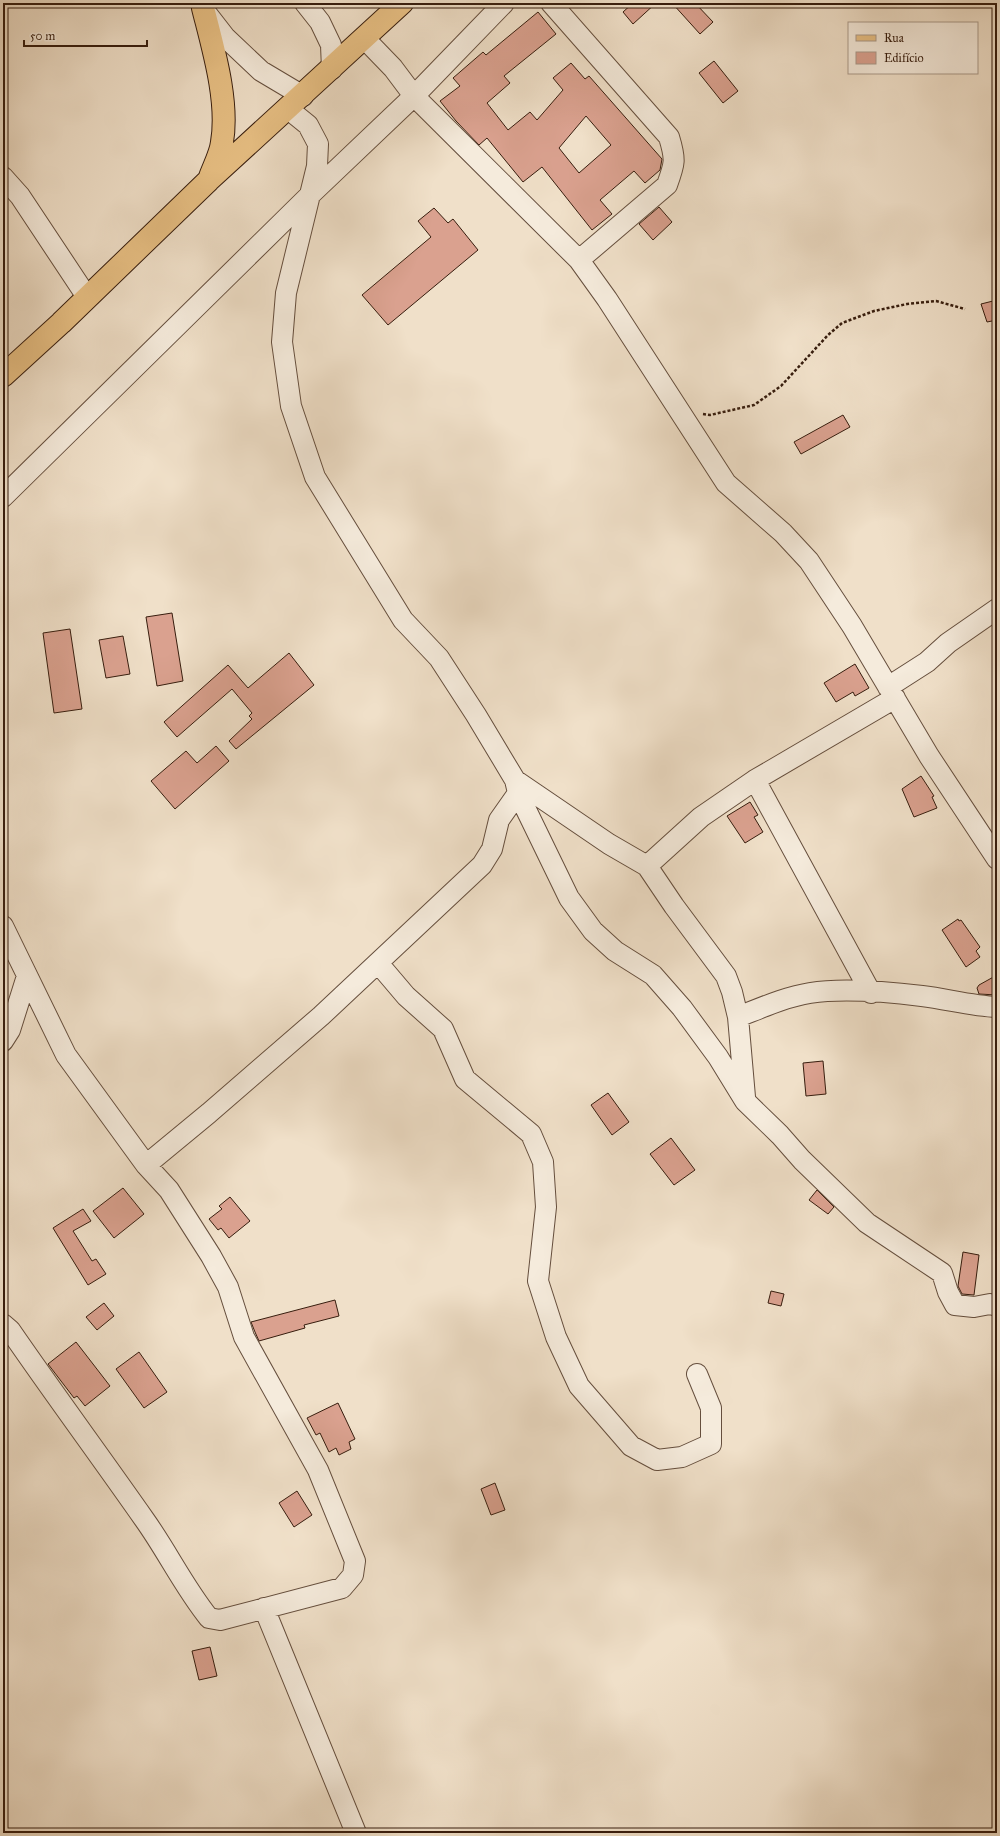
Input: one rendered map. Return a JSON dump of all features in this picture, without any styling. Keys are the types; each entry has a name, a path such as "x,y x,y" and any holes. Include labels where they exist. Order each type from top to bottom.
{"main road":[{"path":"3,376 88,297 209,180 332,69 402,3"},
{"path":"200,6 220,74 223,119 222,142 209,180"}],"street":[{"path":"305,3 320,22 331,46 332,69"},
{"path":"4,495 311,194 414,96 504,3"},
{"path":"551,3 669,137 675,155 667,185 579,260"},
{"path":"200,6 224,37 295,102 318,144 317,166 311,194 286,293 282,342 291,406 315,477 403,620 439,658 476,715 517,787 569,898 593,931 615,951 653,975 682,1008 718,1057 745,1101 780,1135 802,1160 867,1223 942,1274 948,1292 955,1305 974,1307 990,1304 997,1306"},
{"path":"364,38 393,68 414,96 579,260 607,299 726,483 783,533 809,561 852,626 928,756 997,859"},
{"path":"3,177 20,196 88,297"},
{"path":"647,866 701,817 755,780 891,692 948,643 997,609"},
{"path":"755,780 871,992"},
{"path":"517,787 647,866 674,906 726,976 738,1016 745,1101"},
{"path":"146,1165 209,1113 378,963 482,865 492,849 499,820 517,787"},
{"path":"3,926 66,1055 146,1165 169,1190 189,1220 224,1281 244,1337 318,1470 355,1561 353,1576 342,1588 220,1620 209,1618 197,1603 146,1520 55,1396 10,1330 3,1324"},
{"path":"378,963 406,996 442,1029 465,1078 531,1134 543,1162 546,1208 538,1281 556,1337 579,1386 631,1446 657,1460 682,1457 711,1444 711,1408 697,1374"},
{"path":"3,1041 10,1030 27,976"},
{"path":"738,1016 778,1001 809,993 829,991 871,992 922,996 997,1007"},
{"path":"264,1608 356,1833"}],"path":[{"path":"677,409 710,415 754,406 781,386 828,335 842,323 874,311 907,304 936,301 965,309"}],"building":[{"path":"633,3 656,3 633,24 623,12"},
{"path":"672,3 695,3 713,22 700,34"},
{"path":"538,12 556,34 504,76 510,83 487,103 508,130 530,112 537,120 563,90 553,78 571,63 585,79 589,76 662,159 660,170 645,183 634,171 600,200 612,214 592,230 542,167 523,182 487,138 479,145 456,121 440,101 460,86 453,78 483,52 486,55","holes":["586,116 611,145 579,173 559,148"]},
{"path":"714,61 738,91 723,103 699,73"},
{"path":"659,207 672,222 653,240 639,224"},
{"path":"434,208 448,223 453,219 478,250 388,325 362,295 431,237 418,221"},
{"path":"997,300 997,320 987,322 981,304"},
{"path":"843,415 850,427 801,454 794,442"},
{"path":"172,613 183,681 157,686 146,617"},
{"path":"70,629 82,709 54,713 43,633"},
{"path":"123,636 130,674 106,678 99,640"},
{"path":"289,653 314,685 236,749 229,741 252,719 249,716 252,713 232,689 177,737 164,722 228,665 248,688"},
{"path":"855,664 869,688 855,696 853,692 836,702 824,683"},
{"path":"216,746 229,761 175,809 151,781 186,751 197,763"},
{"path":"921,776 934,796 932,797 937,808 914,817 902,789"},
{"path":"750,802 758,815 754,817 763,832 745,843 727,816"},
{"path":"958,919 959,921 961,920 980,947 976,951 980,957 966,967 942,930"},
{"path":"997,975 997,995 979,994 977,988 979,985"},
{"path":"823,1061 826,1094 806,1096 803,1063"},
{"path":"608,1093 629,1122 612,1135 591,1105"},
{"path":"671,1138 695,1170 674,1185 650,1154"},
{"path":"123,1188 144,1214 114,1238 93,1211"},
{"path":"817,1190 834,1207 828,1214 809,1200"},
{"path":"230,1197 250,1221 229,1238 221,1228 218,1230 209,1219 222,1209 219,1206"},
{"path":"83,1209 91,1221 73,1231 92,1261 96,1259 106,1274 88,1285 53,1228"},
{"path":"963,1252 979,1255 974,1295 962,1294 958,1286"},
{"path":"771,1291 784,1294 781,1306 768,1303"},
{"path":"335,1300 339,1316 304,1325 305,1328 259,1341 251,1322"},
{"path":"104,1303 114,1316 97,1330 86,1317"},
{"path":"76,1342 110,1386 85,1406 77,1396 74,1398 48,1364"},
{"path":"139,1352 167,1392 144,1408 116,1369"},
{"path":"338,1403 355,1439 349,1442 351,1449 339,1455 336,1448 329,1452 320,1433 316,1435 307,1418"},
{"path":"495,1483 505,1510 491,1515 481,1489"},
{"path":"297,1491 312,1515 294,1527 279,1503"},
{"path":"210,1647 217,1676 199,1680 192,1651"}]}
